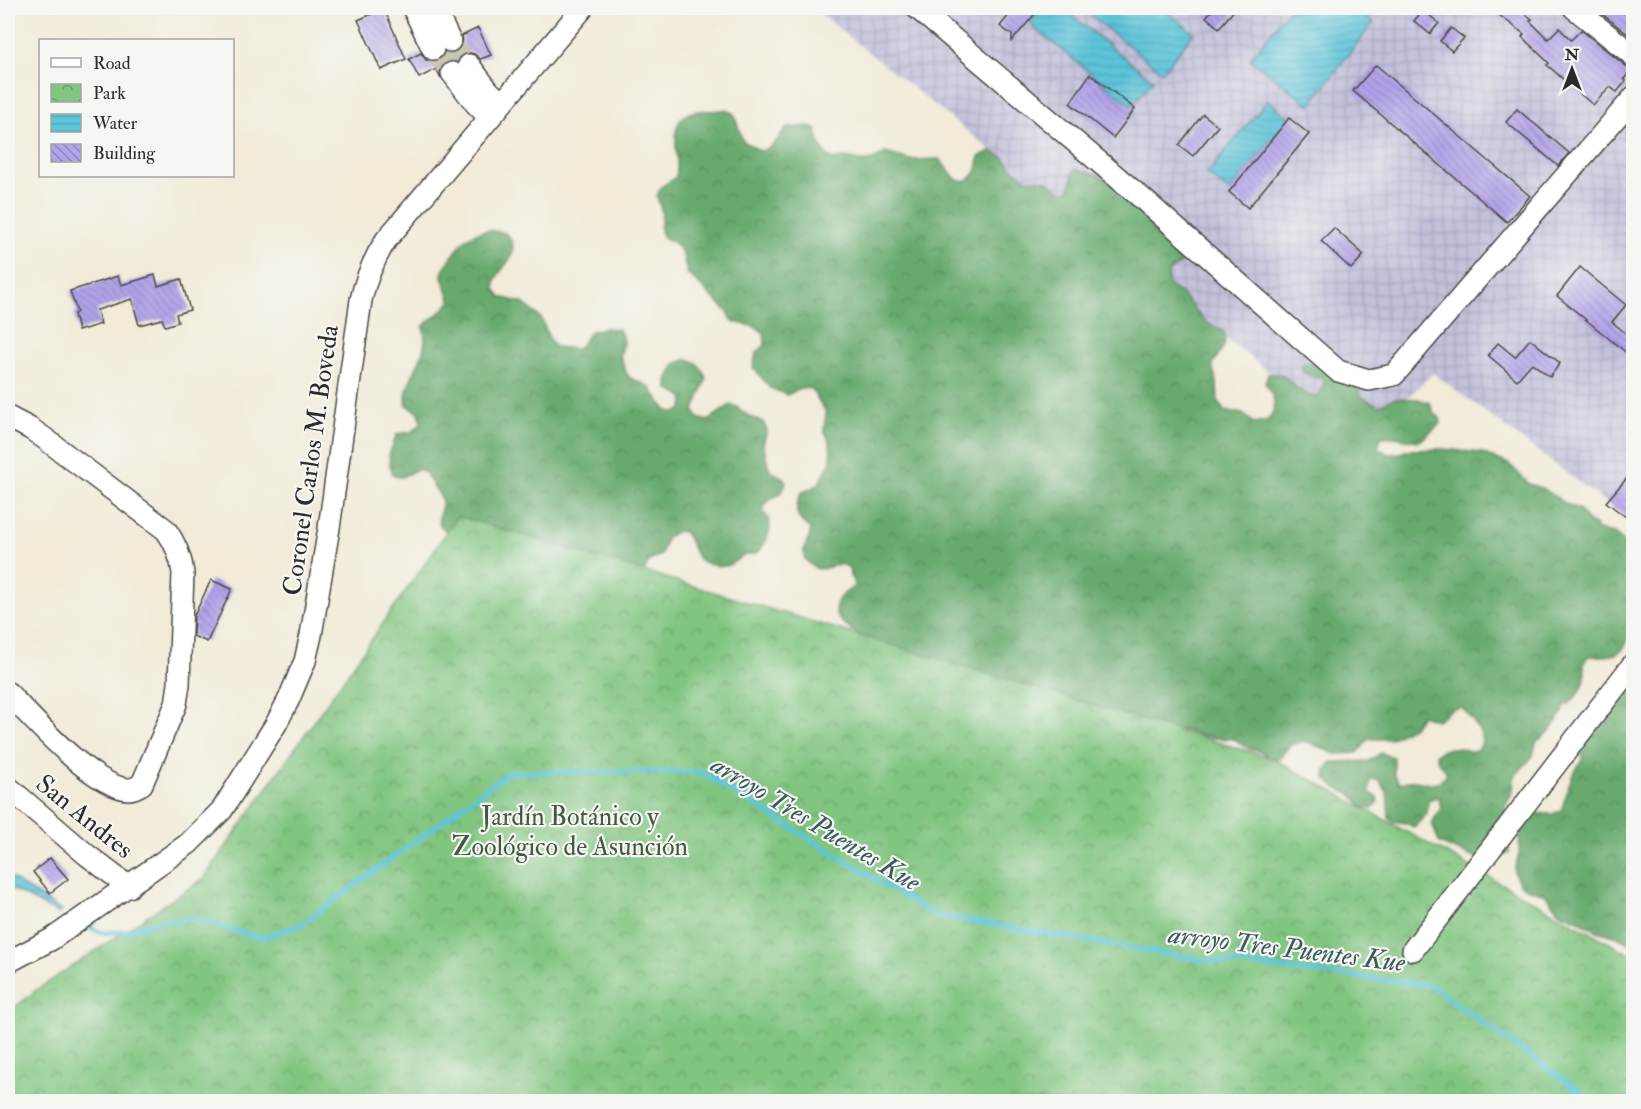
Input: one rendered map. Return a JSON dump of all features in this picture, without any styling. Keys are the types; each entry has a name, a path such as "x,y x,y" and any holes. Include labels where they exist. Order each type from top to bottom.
{"street":[{"path":"413,8 442,45 434,8"},
{"name":"Coronel Carlos M. Boveda","path":"8,962 52,939 188,844 222,810 276,724 305,661 311,635 329,528 361,300 366,277 374,258 386,240 583,8"},
{"path":"917,8 1144,200 1338,371 1370,380 1394,375 1634,97"},
{"path":"1574,8 1634,56"},
{"path":"460,69 476,105 495,110"},
{"path":"8,417 44,438 166,530 181,556 183,573 179,684 176,704 142,784 131,789 118,787 82,766 8,693"},
{"path":"1413,950 1634,663"},
{"name":"San Andres","path":"8,787 87,855 129,887"}],"shaded area":[{"path":"813,8 1633,8 1633,523 1433,373 1359,444"}],"green space":[{"path":"726,109 734,114 743,141 760,151 772,145 787,128 807,126 816,129 821,147 833,160 847,158 870,161 885,153 911,160 939,159 957,180 965,182 976,172 979,157 990,151 1003,157 1012,168 1027,179 1046,180 1062,192 1070,190 1073,172 1077,169 1111,180 1140,209 1156,235 1184,253 1181,262 1168,272 1168,284 1185,298 1205,322 1225,334 1225,344 1213,364 1218,402 1224,411 1243,414 1254,423 1268,420 1274,401 1265,383 1268,374 1282,374 1303,393 1319,396 1324,385 1323,379 1304,373 1301,368 1303,364 1318,364 1345,377 1358,390 1360,396 1379,406 1394,398 1418,399 1430,403 1441,423 1420,441 1381,437 1378,448 1388,454 1407,450 1442,449 1482,453 1509,464 1529,484 1544,489 1566,504 1579,509 1597,530 1610,532 1618,537 1633,553 1633,623 1628,640 1618,653 1609,656 1589,656 1586,659 1585,679 1577,696 1569,704 1565,704 1563,712 1550,731 1536,742 1533,756 1514,777 1513,791 1505,807 1509,852 1491,865 1439,843 1432,823 1441,808 1439,799 1435,797 1428,801 1427,814 1414,827 1392,821 1389,818 1387,792 1380,781 1371,779 1369,792 1377,797 1378,802 1372,809 1363,807 1351,794 1338,789 1325,778 1326,769 1332,762 1369,761 1381,753 1394,757 1394,775 1399,783 1411,781 1433,783 1441,780 1447,773 1438,762 1436,754 1445,749 1454,748 1471,752 1481,743 1479,731 1461,707 1452,709 1437,720 1421,715 1414,726 1390,739 1368,739 1358,753 1335,754 1308,742 1300,742 1290,745 1279,759 1269,758 1262,752 1249,749 1234,739 1211,738 1184,730 1166,731 865,639 843,623 836,613 836,607 839,598 855,584 850,576 849,568 845,565 836,565 818,569 807,562 804,552 810,529 803,523 797,512 801,493 818,485 831,461 830,442 824,430 826,412 812,390 808,388 799,389 787,395 770,388 753,367 756,354 765,345 764,332 753,326 733,322 728,312 687,273 679,248 673,242 665,239 660,231 662,213 657,196 661,187 676,177 676,138 680,121 686,115 697,111"},
{"path":"488,230 506,233 512,242 513,250 511,257 498,275 495,289 501,297 523,303 541,318 555,347 578,349 591,331 605,328 619,329 624,342 620,356 627,374 630,378 649,386 666,410 674,413 683,408 683,397 668,389 667,380 675,364 688,359 700,367 706,380 694,410 698,418 707,421 730,405 763,422 767,430 763,444 769,468 784,478 786,483 780,494 765,505 763,512 770,527 759,552 743,556 727,565 705,563 695,553 688,536 681,531 675,532 667,537 661,555 649,561 642,577 446,531 439,521 442,501 426,473 418,469 398,477 391,473 389,455 397,434 411,432 421,424 419,412 407,405 406,396 424,348 423,327 450,301 442,277 443,271 466,239"},
{"name":"Jardín Botánico y Zoológico de Asunción","path":"458,516 1274,759 1633,956 1633,1101 8,1102 8,1013 35,991 204,878"},
{"path":"1633,672 1633,946 1618,937 1597,931 1559,912 1545,894 1526,888 1519,883 1514,872 1524,822 1532,813 1552,814 1561,811 1572,776 1582,760 1581,747 1596,721 1612,712 1613,702"}],"water":[{"path":"1042,8 1062,8 1153,80 1132,106 1029,24"},
{"path":"1081,8 1162,8 1194,33 1162,72"},
{"path":"1290,8 1353,8 1373,23 1310,105 1250,59"},
{"path":"1268,100 1289,118 1229,192 1207,174"},
{"path":"8,876 62,911 59,914 8,887"}],"building":[{"path":"1015,8 1040,8 1012,41 1012,35 1000,26"},
{"path":"1214,8 1236,8 1219,28 1206,17"},
{"path":"1490,8 1517,8 1532,19 1530,21 1548,39 1559,28 1571,40 1581,30 1632,69 1617,92 1610,87 1593,105 1547,65 1549,63 1522,37 1524,34"},
{"path":"1599,8 1634,8 1634,39 1597,10"},
{"path":"384,9 406,59 381,70 358,20"},
{"path":"1423,10 1439,23 1430,34 1414,21"},
{"path":"478,28 491,55 481,59 467,52 457,61 444,63 440,69 441,78 436,69 419,78 409,59 421,53 426,60 438,61 445,52 456,52 463,42 462,36"},
{"path":"1451,28 1464,38 1452,51 1440,41"},
{"path":"1376,65 1530,196 1507,222 1353,91"},
{"path":"1090,74 1135,109 1113,138 1070,103"},
{"path":"1517,109 1569,153 1558,166 1506,122"},
{"path":"1203,114 1218,126 1193,156 1179,145"},
{"path":"1289,118 1309,134 1248,208 1229,192"},
{"path":"1334,228 1364,255 1351,269 1321,241"},
{"path":"1580,267 1626,305 1612,322 1634,340 1634,359 1557,296"},
{"path":"155,275 158,286 181,279 190,310 176,314 178,322 165,326 162,319 139,325 132,299 97,310 101,324 78,331 74,314 77,312 70,291 118,276 121,285"},
{"path":"1530,339 1560,363 1550,377 1532,363 1517,380 1488,355 1498,343 1515,357"},
{"path":"1634,470 1634,523 1606,502"},
{"path":"211,580 232,589 207,642 193,636 194,616"},
{"path":"50,858 68,879 50,893 33,872"}],"waterway":[{"name":"arroyo Tres Puentes Kue","path":"83,924 102,933 128,931 157,922 194,919 261,938 301,925 509,772 701,772 934,915 1203,960 1430,985 1595,1102"}],"tunnel":[{"path":"450,41 469,65"},
{"path":"433,49 452,73"}]}
